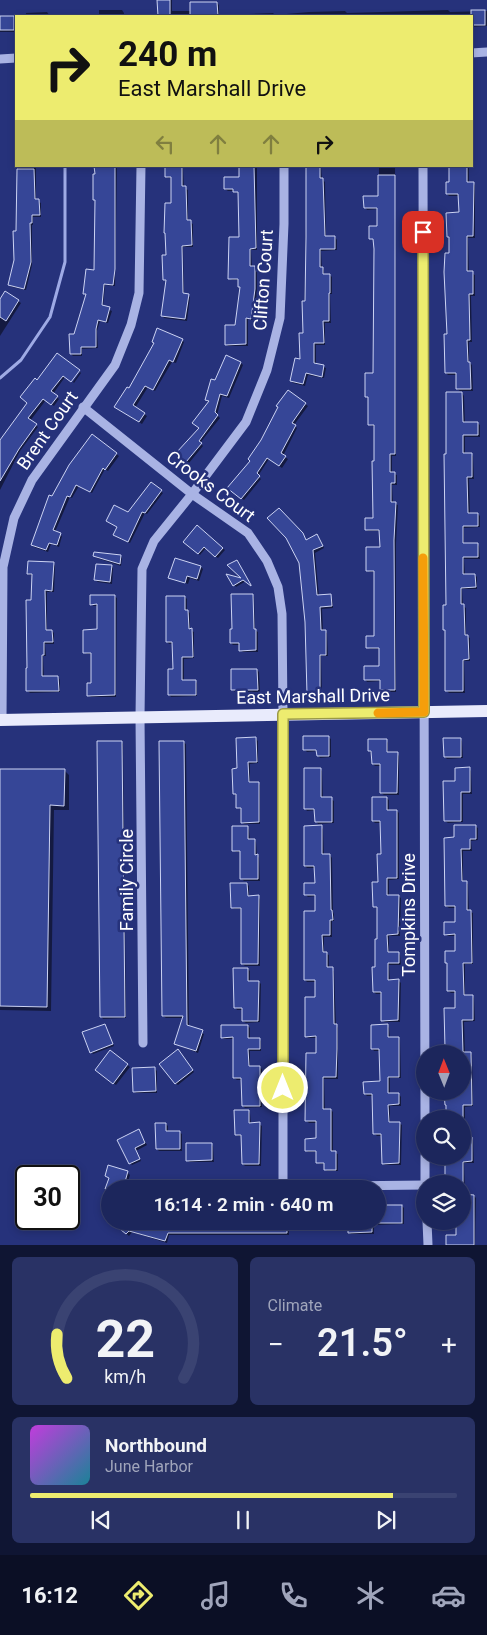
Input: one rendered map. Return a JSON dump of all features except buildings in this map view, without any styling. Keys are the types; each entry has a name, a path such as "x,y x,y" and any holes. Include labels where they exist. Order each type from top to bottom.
{"main road":[{"name":"East Marshall Drive","path":"1,720 487,711"}],"street":[{"path":"473,53 487,52"},
{"path":"0,58 15,58"},
{"name":"Brent Court","path":"1,720 4,567 14,518 32,480 115,365 130,325 138,293 141,167"},
{"name":"Clifton Court","path":"140,717 142,569 154,541 246,422 268,370 280,318 284,224 284,167"},
{"name":"Tompkins Drive","path":"423,167 425,1110"},
{"name":"Crooks Court","path":"83,407 192,494 248,533 267,561 278,586 282,614 283,714 283,1180"},
{"name":"Family Circle","path":"140,717 143,1043"},
{"path":"386,1185 416,1184"},
{"path":"427,1230 428,1245"}],"waterway":[{"path":"0,378 21,360 50,317 65,262 65,167"}],"slow traffic":[{"path":"378,713 424,712 423,558"}],"route":[{"path":"283,1088 283,714 424,712 423,232"}]}
